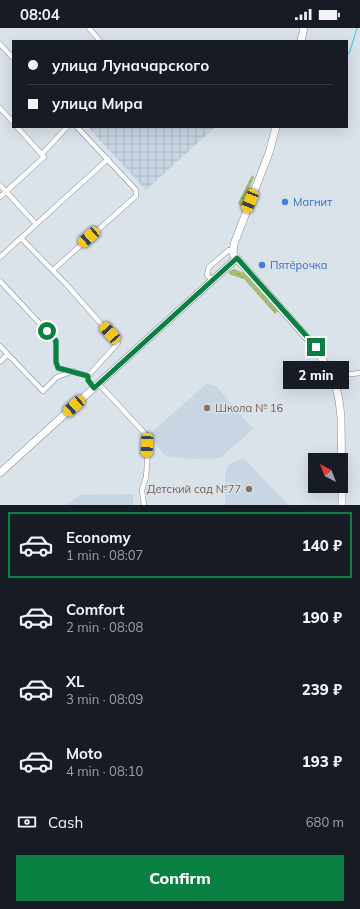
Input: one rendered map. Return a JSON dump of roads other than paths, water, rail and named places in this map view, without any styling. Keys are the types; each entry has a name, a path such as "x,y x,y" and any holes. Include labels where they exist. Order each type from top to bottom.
{"street":[{"path":"89,28 99,40"},
{"path":"301,40 304,28"},
{"path":"0,44 12,57"},
{"path":"0,108 12,121"},
{"path":"18,128 43,156"},
{"path":"0,197 43,156 66,128"},
{"path":"53,270 136,196 136,190 78,128"},
{"path":"0,473 212,280 233,254 234,244 269,153 276,128"},
{"path":"0,256 108,159"},
{"path":"0,185 36,224"},
{"path":"21,238 53,270 118,343 88,376"},
{"path":"212,280 207,275 209,268 233,254"},
{"path":"233,254 316,347 334,379 340,400 342,505"},
{"path":"0,281 56,341 56,362 58,368 74,371 88,376"},
{"path":"0,346 43,391 57,377 74,371"},
{"path":"0,362 7,355"},
{"path":"334,379 343,375 360,373"},
{"path":"88,376 88,380 97,386 148,438 146,476 142,490 144,505"}],"waterway":[{"path":"348,54 357,28"}],"place":[{"name":"Магнит","path":"285,202"},
{"name":"Пятёрочка","path":"262,265"},
{"name":"Школа № 16","path":"207,408"},
{"name":"Детский сад №77","path":"249,489"}]}
